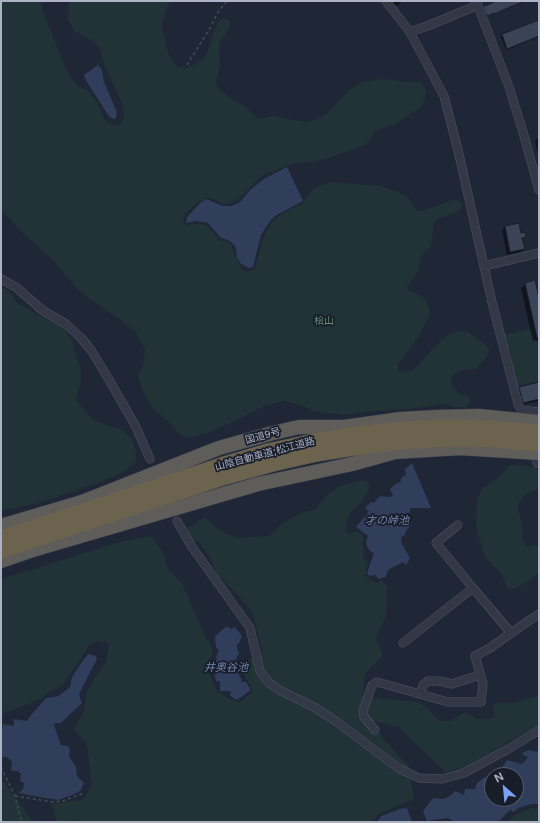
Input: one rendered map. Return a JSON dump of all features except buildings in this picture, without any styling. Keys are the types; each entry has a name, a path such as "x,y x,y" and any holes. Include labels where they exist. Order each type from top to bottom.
{"highway":[{"name":"国道9号","path":"1,526 82,502 219,448 273,433 299,428 344,427 395,420 437,417 479,416 539,422"},
{"path":"63,525 164,477 228,453 295,436 344,427"},
{"name":"山陰自動車道;松江道路","path":"1,551 63,525 221,464 314,440 401,429 447,427 492,428 539,432"},
{"name":"山陰自動車道;松江道路","path":"1,538 63,525 272,464 317,454 382,444 449,439 492,440 538,453"},
{"path":"63,525 223,485 312,465 395,452 460,448 538,453"},
{"path":"1,561 36,549 258,484 352,464 395,452"}],"street":[{"path":"386,1 410,32 444,96 518,404 521,410 539,412"},
{"path":"410,32 430,25 477,3 508,84 539,190"},
{"path":"484,266 539,253"},
{"path":"1,279 17,288 42,310 66,324 91,350 135,425 150,459"},
{"path":"177,521 192,547 250,628 260,671 269,683 281,691 314,707 337,722 398,768 419,778 442,779 464,773 539,730"},
{"path":"458,525 436,543 511,634"},
{"path":"404,643 473,588"},
{"path":"375,730 364,717 363,711 372,684 377,682 448,702 481,702 483,684 475,656 511,634 539,614"},
{"path":"420,694 423,686 428,681 439,681 452,684 480,675"}],"path":[{"path":"187,65 218,12 227,1"},
{"path":"1,767 16,796 20,817 24,822"},
{"path":"16,796 53,802 63,801 84,793"}],"green space":[{"name":"桧山","path":"1,1 41,1 42,9 67,71 77,85 89,92 97,102 105,120 114,126 120,124 124,119 123,105 104,64 99,46 88,38 74,31 68,20 69,1 170,1 161,24 168,53 173,62 179,67 188,68 205,57 218,23 223,18 229,20 231,25 219,44 220,66 216,82 219,89 246,107 258,119 274,116 306,122 317,119 328,113 349,90 361,83 375,79 422,82 426,92 422,106 395,124 375,131 371,140 365,145 329,158 296,163 262,175 238,200 233,202 224,204 208,197 196,204 186,213 183,221 187,225 203,224 209,227 219,240 226,241 231,245 240,266 244,271 250,272 255,268 264,236 271,223 283,213 303,203 308,195 317,187 331,182 381,186 406,195 417,210 421,211 453,200 460,201 462,207 457,212 440,218 434,222 431,246 419,260 419,270 407,287 410,292 416,293 425,298 429,307 430,315 418,338 398,364 398,370 401,373 413,370 441,340 450,334 460,331 468,332 485,344 489,349 488,355 476,369 461,370 452,376 451,383 453,387 460,394 467,396 470,402 465,407 454,407 446,404 345,415 317,412 297,404 284,401 266,405 210,432 187,438 178,433 168,421 152,408 143,391 138,377 143,365 145,349 136,333 122,321 78,290 52,259 24,234 1,210"},
{"path":"1,286 9,291 18,304 64,328 72,342 81,370 81,381 76,400 92,419 123,430 132,439 136,451 136,462 127,470 96,484 42,502 1,511"},
{"path":"533,328 537,344 539,344 539,381 517,386 510,360 511,355 504,335"},
{"path":"509,465 528,466 539,470 539,488 525,495 519,502 518,509 523,528 522,538 525,545 529,547 534,545 539,547 539,572 524,584 513,589 507,587 502,575 485,557 476,528 477,499 483,488 497,479"},
{"path":"359,481 367,481 370,488 362,501 350,513 345,530 349,534 358,531 363,537 363,556 368,564 365,575 375,583 382,580 387,587 386,616 376,638 383,655 365,674 363,697 417,702 425,706 439,721 450,721 463,713 469,714 478,719 493,718 495,714 493,705 497,703 511,703 536,697 539,694 539,726 525,732 464,768 445,772 399,727 373,721 383,739 409,766 414,799 380,813 371,822 81,822 80,820 57,822 52,804 82,800 92,786 87,745 74,729 84,711 87,690 106,661 109,643 97,641 90,644 64,683 38,700 4,713 1,723 1,579 120,542 152,536 162,551 168,569 183,585 202,630 213,650 207,669 218,693 239,703 253,691 242,670 246,662 262,651 253,614 238,595 218,576 209,556 200,544 188,535 187,528 205,517 217,529 237,538 269,536 283,523 301,513 316,509 324,498 340,486"},
{"path":"1,777 13,795 34,822 1,822"},
{"path":"531,808 539,809 539,822 506,822 515,815"}],"water":[{"path":"98,65 102,70 104,82 117,112 116,118 114,119 108,115 85,79 84,75"},
{"path":"287,167 303,201 275,216 270,221 261,235 253,267 249,268 241,264 237,258 236,248 233,244 228,240 221,238 208,223 196,221 186,223 187,217 206,199 223,206 231,206 240,202 250,190 264,179"},
{"name":"才の峠池","path":"412,463 431,508 410,508 410,512 407,515 411,524 405,535 401,537 402,544 410,558 406,565 403,562 388,570 386,577 378,579 376,575 369,576 367,573 374,553 370,551 367,546 366,542 368,536 356,527 369,511 365,508 371,502 374,503 380,496 391,497 393,495 390,489 397,483 402,482 400,480 404,475 406,476 405,469"},
{"name":"井奥谷池","path":"227,626 231,629 235,627 242,636 237,645 239,653 236,659 240,667 239,675 241,682 246,682 251,690 237,700 230,696 231,691 220,691 220,681 216,681 214,671 210,669 217,659 216,657 219,650 216,648 215,636"},
{"path":"88,654 96,656 97,659 79,694 82,703 61,723 55,723 54,725 61,745 67,746 70,749 69,756 76,767 77,776 84,783 81,790 59,800 19,793 23,789 24,783 20,781 21,774 18,771 11,771 12,761 6,757 1,758 1,733 3,724 14,726 14,719 27,721 46,698 59,696 70,687 72,677"},
{"path":"539,747 539,804 524,806 524,767 503,766 507,760 522,764 528,757 522,753 529,750 537,752"},
{"path":"484,778 484,807 522,807 514,812 510,810 499,821 455,822 448,818 427,821 423,811 433,798 443,799 450,796 455,791 464,795 465,789 475,789 477,783"},
{"path":"407,808 412,822 377,822 381,816"}]}
